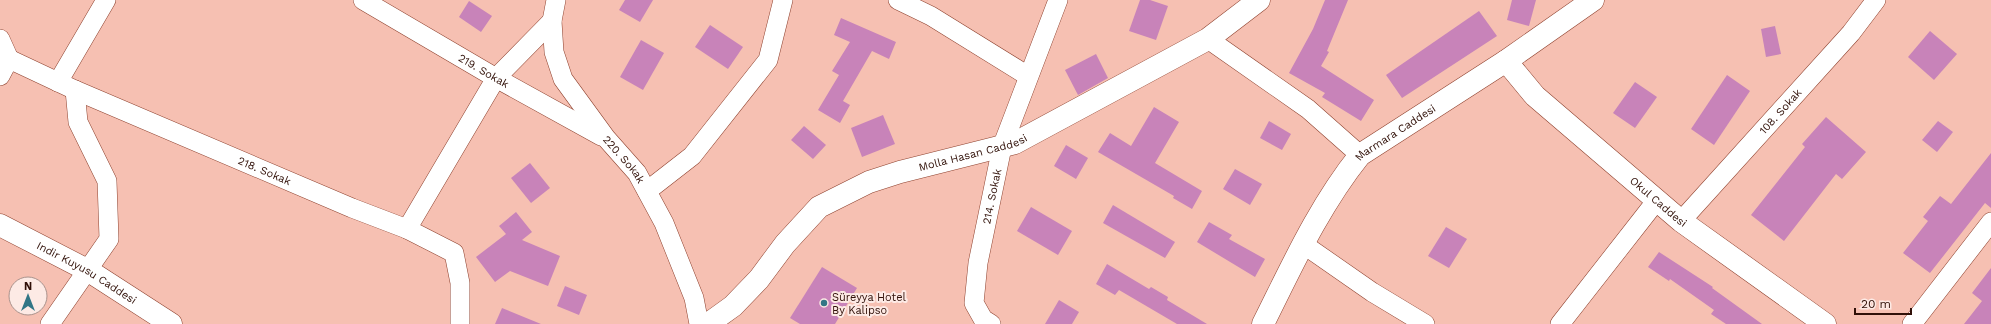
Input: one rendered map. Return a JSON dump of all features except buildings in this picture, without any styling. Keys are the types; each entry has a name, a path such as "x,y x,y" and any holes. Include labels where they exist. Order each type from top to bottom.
{"street":[{"path":"58,82 106,0"},
{"name":"219. Sokak","path":"363,0 496,78 606,138"},
{"name":"220. Sokak","path":"556,0 552,21 554,52 563,79 606,138 637,173 664,223 694,298 699,324"},
{"path":"647,192 692,156 768,60 782,0"},
{"path":"898,0 931,16 1028,76"},
{"name":"214. Sokak","path":"991,324 984,319 974,303 978,263 1002,147 1058,0"},
{"name":"Molla Hasan Caddesi","path":"708,324 733,306 759,280 785,244 819,207 869,182 900,172 1015,143 1208,39 1258,0"},
{"name":"Marmara Caddesi","path":"1263,324 1317,217 1336,187 1360,155 1506,62 1593,0"},
{"name":"108. Sokak","path":"1682,221 1851,33 1876,0"},
{"path":"407,229 496,78 552,21"},
{"path":"0,39 9,59 0,76"},
{"path":"1208,39 1308,109 1360,155"},
{"name":"218. Sokak","path":"9,59 75,90 352,208 407,229 454,253 460,283 460,324"},
{"name":"Okul Caddesi","path":"1506,62 1536,96 1682,221 1816,322"},
{"path":"50,324 89,271 109,239 107,181 78,122 75,90"},
{"path":"1560,324 1657,200"},
{"path":"1912,324 1991,222"},
{"name":"Indir Kuyusu Caddesi","path":"0,225 89,271 172,324"},
{"path":"1303,244 1372,292 1426,324"}],"place":[{"name":"Süreyya Hotel By Kalipso","path":"824,303"}]}
